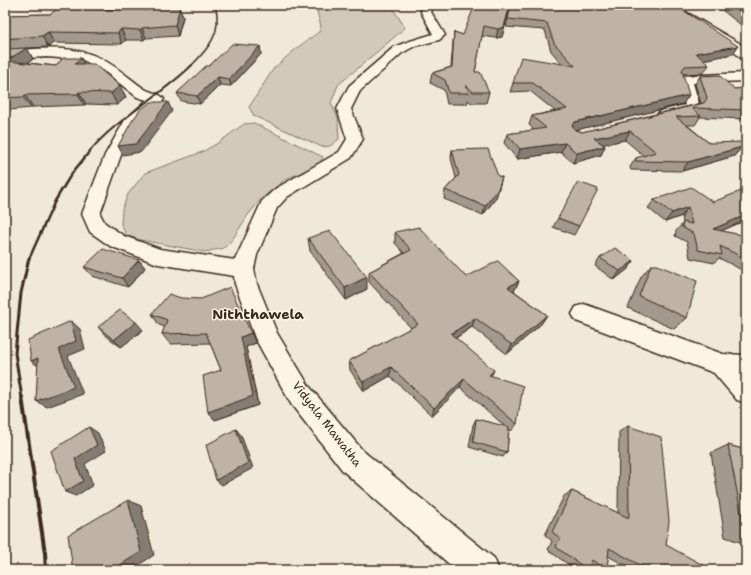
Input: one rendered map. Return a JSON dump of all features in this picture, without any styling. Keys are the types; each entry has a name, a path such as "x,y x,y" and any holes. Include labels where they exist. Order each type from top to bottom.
{"street":[{"path":"5,56 44,54 76,55 87,57 115,72 142,95 154,97 157,100 132,120 113,155 91,214 97,227 117,241 158,256 242,270 269,205 281,193 345,155 355,139 344,109 354,89 398,50 411,44 435,38 439,35 426,12 429,5"},
{"path":"667,5 735,46 746,56"},
{"path":"713,5 746,8"},
{"path":"682,14 704,10"},
{"path":"655,116 693,107 685,79 746,77"},
{"name":"Vidyala Mawatha","path":"242,270 267,338 300,395 348,455 482,570"},
{"path":"584,314 735,366 746,390"}],"shaded area":[{"path":"322,5 391,5 405,28 338,85 331,103 338,118 339,139 330,146 322,147 254,116 249,107 274,68 298,47 319,32 321,26 317,12"},
{"path":"254,123 323,157 319,165 286,179 263,197 248,215 232,240 224,248 205,252 140,240 126,235 121,224 122,209 128,194 145,173 202,152 218,143 244,124"}],"building":[{"path":"153,5 171,5 170,7 180,7 175,25 142,28 140,30 121,29 118,33 48,32 42,36 5,39 5,15 50,14 57,9 148,10"},
{"path":"492,5 510,5 504,27 498,29 484,26 475,72 480,72 489,92 473,92 466,85 469,93 449,93 445,80 432,73 452,67 454,32 463,35 474,7 491,9"},
{"path":"511,5 605,5 600,9 647,5 675,5 738,46 696,53 709,65 685,66 682,70 689,95 575,122 572,125 575,130 582,132 704,103 707,98 700,76 719,75 734,89 746,88 746,110 692,108 701,116 676,117 709,143 741,142 742,147 688,162 636,161 636,158 656,152 630,131 594,138 605,146 577,153 565,143 520,149 507,134 546,128 532,116 567,109 533,83 513,83 521,57 575,66 554,43 547,23 508,19"},
{"path":"730,5 746,5 746,16"},
{"path":"232,44 260,46 229,79 218,77 197,96 177,93 206,66 209,66"},
{"path":"27,48 6,61 56,66 63,58 81,58 75,64 94,64 120,86 111,93 79,92 78,94 25,95 23,97 5,98 5,49"},
{"path":"151,102 168,102 136,144 118,146 140,110"},
{"path":"488,149 498,176 502,177 498,189 485,206 445,190 459,175 452,150"},
{"path":"578,182 598,189 579,226 558,218"},
{"path":"691,187 713,202 741,191 746,194 746,215 713,229 746,236 746,259 720,246 722,255 698,250 694,234 682,227 683,222 692,224 688,207 672,213 654,200"},
{"path":"419,227 466,277 498,261 519,281 508,287 547,315 512,345 475,318 451,334 494,370 489,375 523,386 517,424 464,379 434,408 391,367 363,382 349,361 418,324 369,272 411,250 395,232"},
{"path":"330,231 367,277 345,288 308,238"},
{"path":"615,248 634,261 620,271 600,258"},
{"path":"103,249 139,260 122,278 84,267"},
{"path":"651,265 657,265 697,281 687,318 639,296"},
{"path":"230,287 251,333 241,337 253,396 208,412 203,376 221,370 206,333 162,334 167,320 152,314 169,294 181,298 201,299"},
{"path":"120,310 136,322 114,340 98,327"},
{"path":"71,321 76,341 59,349 74,387 36,401 38,358 31,361 28,340"},
{"path":"476,419 509,427 507,452 473,442"},
{"path":"628,426 661,437 669,521 666,545 703,565 703,570 649,570 609,548 607,570 592,560 588,570 556,547 560,538 552,532 572,491 629,518"},
{"path":"89,427 97,445 75,459 83,481 65,492 51,451"},
{"path":"236,429 248,463 216,480 206,445"},
{"path":"728,445 746,450 746,533 745,533"},
{"path":"128,500 141,552 112,570 73,570 68,535"}],"railway":[{"path":"192,65 209,46 213,39 217,23 215,5"},
{"path":"90,151 113,128 167,87 192,65"},
{"path":"29,259 55,201 72,173 91,150"},
{"path":"22,398 15,353 21,293 29,258"},
{"path":"22,397 45,553 46,570"}],"district":[{"name":"Niththawela","path":"258,314"}]}
